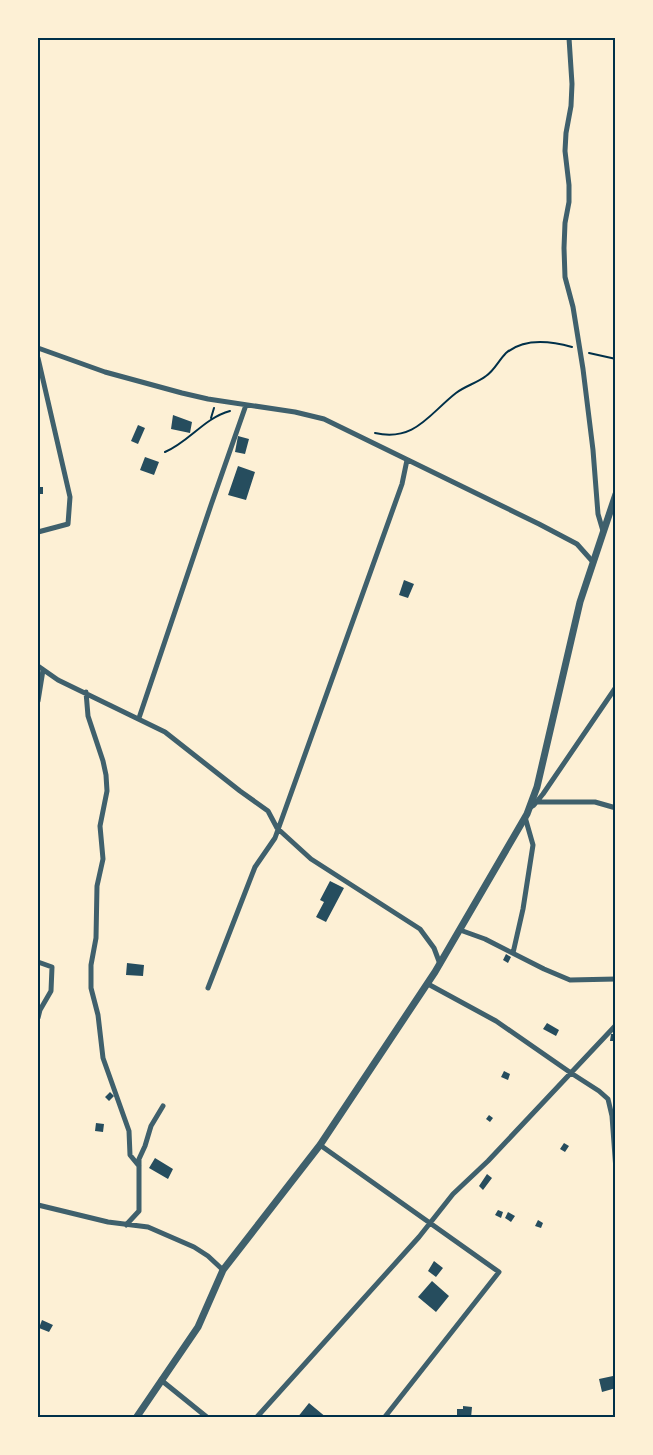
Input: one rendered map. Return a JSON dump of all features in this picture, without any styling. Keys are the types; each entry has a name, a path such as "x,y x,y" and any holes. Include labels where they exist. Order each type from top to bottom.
{"street":[{"path":"569,38 572,84 565,151 569,185 569,202 565,224 565,277 573,307 580,350 593,450 598,514 603,531"},
{"path":"38,348 118,376 208,399 245,407 295,412 324,419 540,524 577,544 593,562"},
{"path":"38,358 70,497 68,524 38,533"},
{"path":"139,718 245,407"},
{"path":"208,988 255,867 275,838 402,484 407,460"},
{"path":"136,1418 198,1327 223,1270 320,1145 428,984 525,817 537,787 580,602 616,494"},
{"path":"40,668 58,680 165,732 268,811 277,828 311,859 420,929 434,948 440,964"},
{"path":"38,701 40,668"},
{"path":"529,808 537,802 616,687"},
{"path":"86,692 88,716 97,741 107,783 106,803 100,826 103,858 97,886 96,938 91,966 91,988 98,1015 103,1058 129,1132 130,1155 139,1166"},
{"path":"537,802 595,802 616,808"},
{"path":"513,952 523,909 533,845 525,817"},
{"path":"460,930 513,952 544,969 570,980 616,979"},
{"path":"38,962 52,967 51,991 40,1010 38,1018"},
{"path":"428,984 496,1021 600,1091 608,1099 612,1116 616,1170"},
{"path":"256,1418 430,1224 453,1194 488,1161 616,1025"},
{"path":"126,1225 139,1211 139,1159 148,1134 163,1106"},
{"path":"320,1145 500,1272 384,1418"},
{"path":"38,1205 100,1220 148,1227 175,1237 208,1256 223,1270"},
{"path":"161,1380 208,1418"}],"path":[{"path":"368,431 388,435 408,432 418,428 458,391 488,375 505,354 519,346 536,342 564,345 591,354 616,359"},
{"path":"165,452 182,442 208,420 245,407"}],"building":[{"path":"173,415 192,422 190,433 171,429"},
{"path":"138,425 145,428 138,444 131,441"},
{"path":"238,436 249,439 245,454 235,452"},
{"path":"145,457 159,462 154,475 140,470"},
{"path":"238,466 255,472 246,500 228,495"},
{"path":"38,487 43,487 43,494 38,494"},
{"path":"404,580 414,584 408,598 399,595"},
{"path":"330,881 344,888 326,922 316,917 324,902 320,900"},
{"path":"506,954 511,957 508,963 503,960"},
{"path":"127,963 144,965 143,976 126,975"},
{"path":"547,1023 559,1030 556,1036 543,1029"},
{"path":"611,1034 616,1034 616,1041 610,1041"},
{"path":"504,1071 510,1074 508,1080 501,1077"},
{"path":"110,1092 114,1096 109,1101 105,1097"},
{"path":"489,1115 493,1118 490,1122 486,1119"},
{"path":"96,1123 104,1124 103,1132 95,1131"},
{"path":"564,1143 569,1146 565,1152 560,1149"},
{"path":"155,1158 173,1169 168,1179 149,1168"},
{"path":"487,1174 492,1178 483,1190 479,1186"},
{"path":"498,1210 503,1212 501,1218 495,1215"},
{"path":"508,1212 515,1216 511,1222 505,1218"},
{"path":"538,1220 543,1223 541,1228 535,1226"},
{"path":"434,1261 443,1268 436,1277 428,1271"},
{"path":"432,1281 449,1296 436,1312 418,1297"},
{"path":"42,1320 53,1325 49,1332 39,1328"},
{"path":"613,1376 616,1388 602,1392 599,1379"},
{"path":"309,1403 327,1418 297,1418"},
{"path":"463,1406 472,1407 471,1418 457,1418 457,1409 463,1409"}]}
